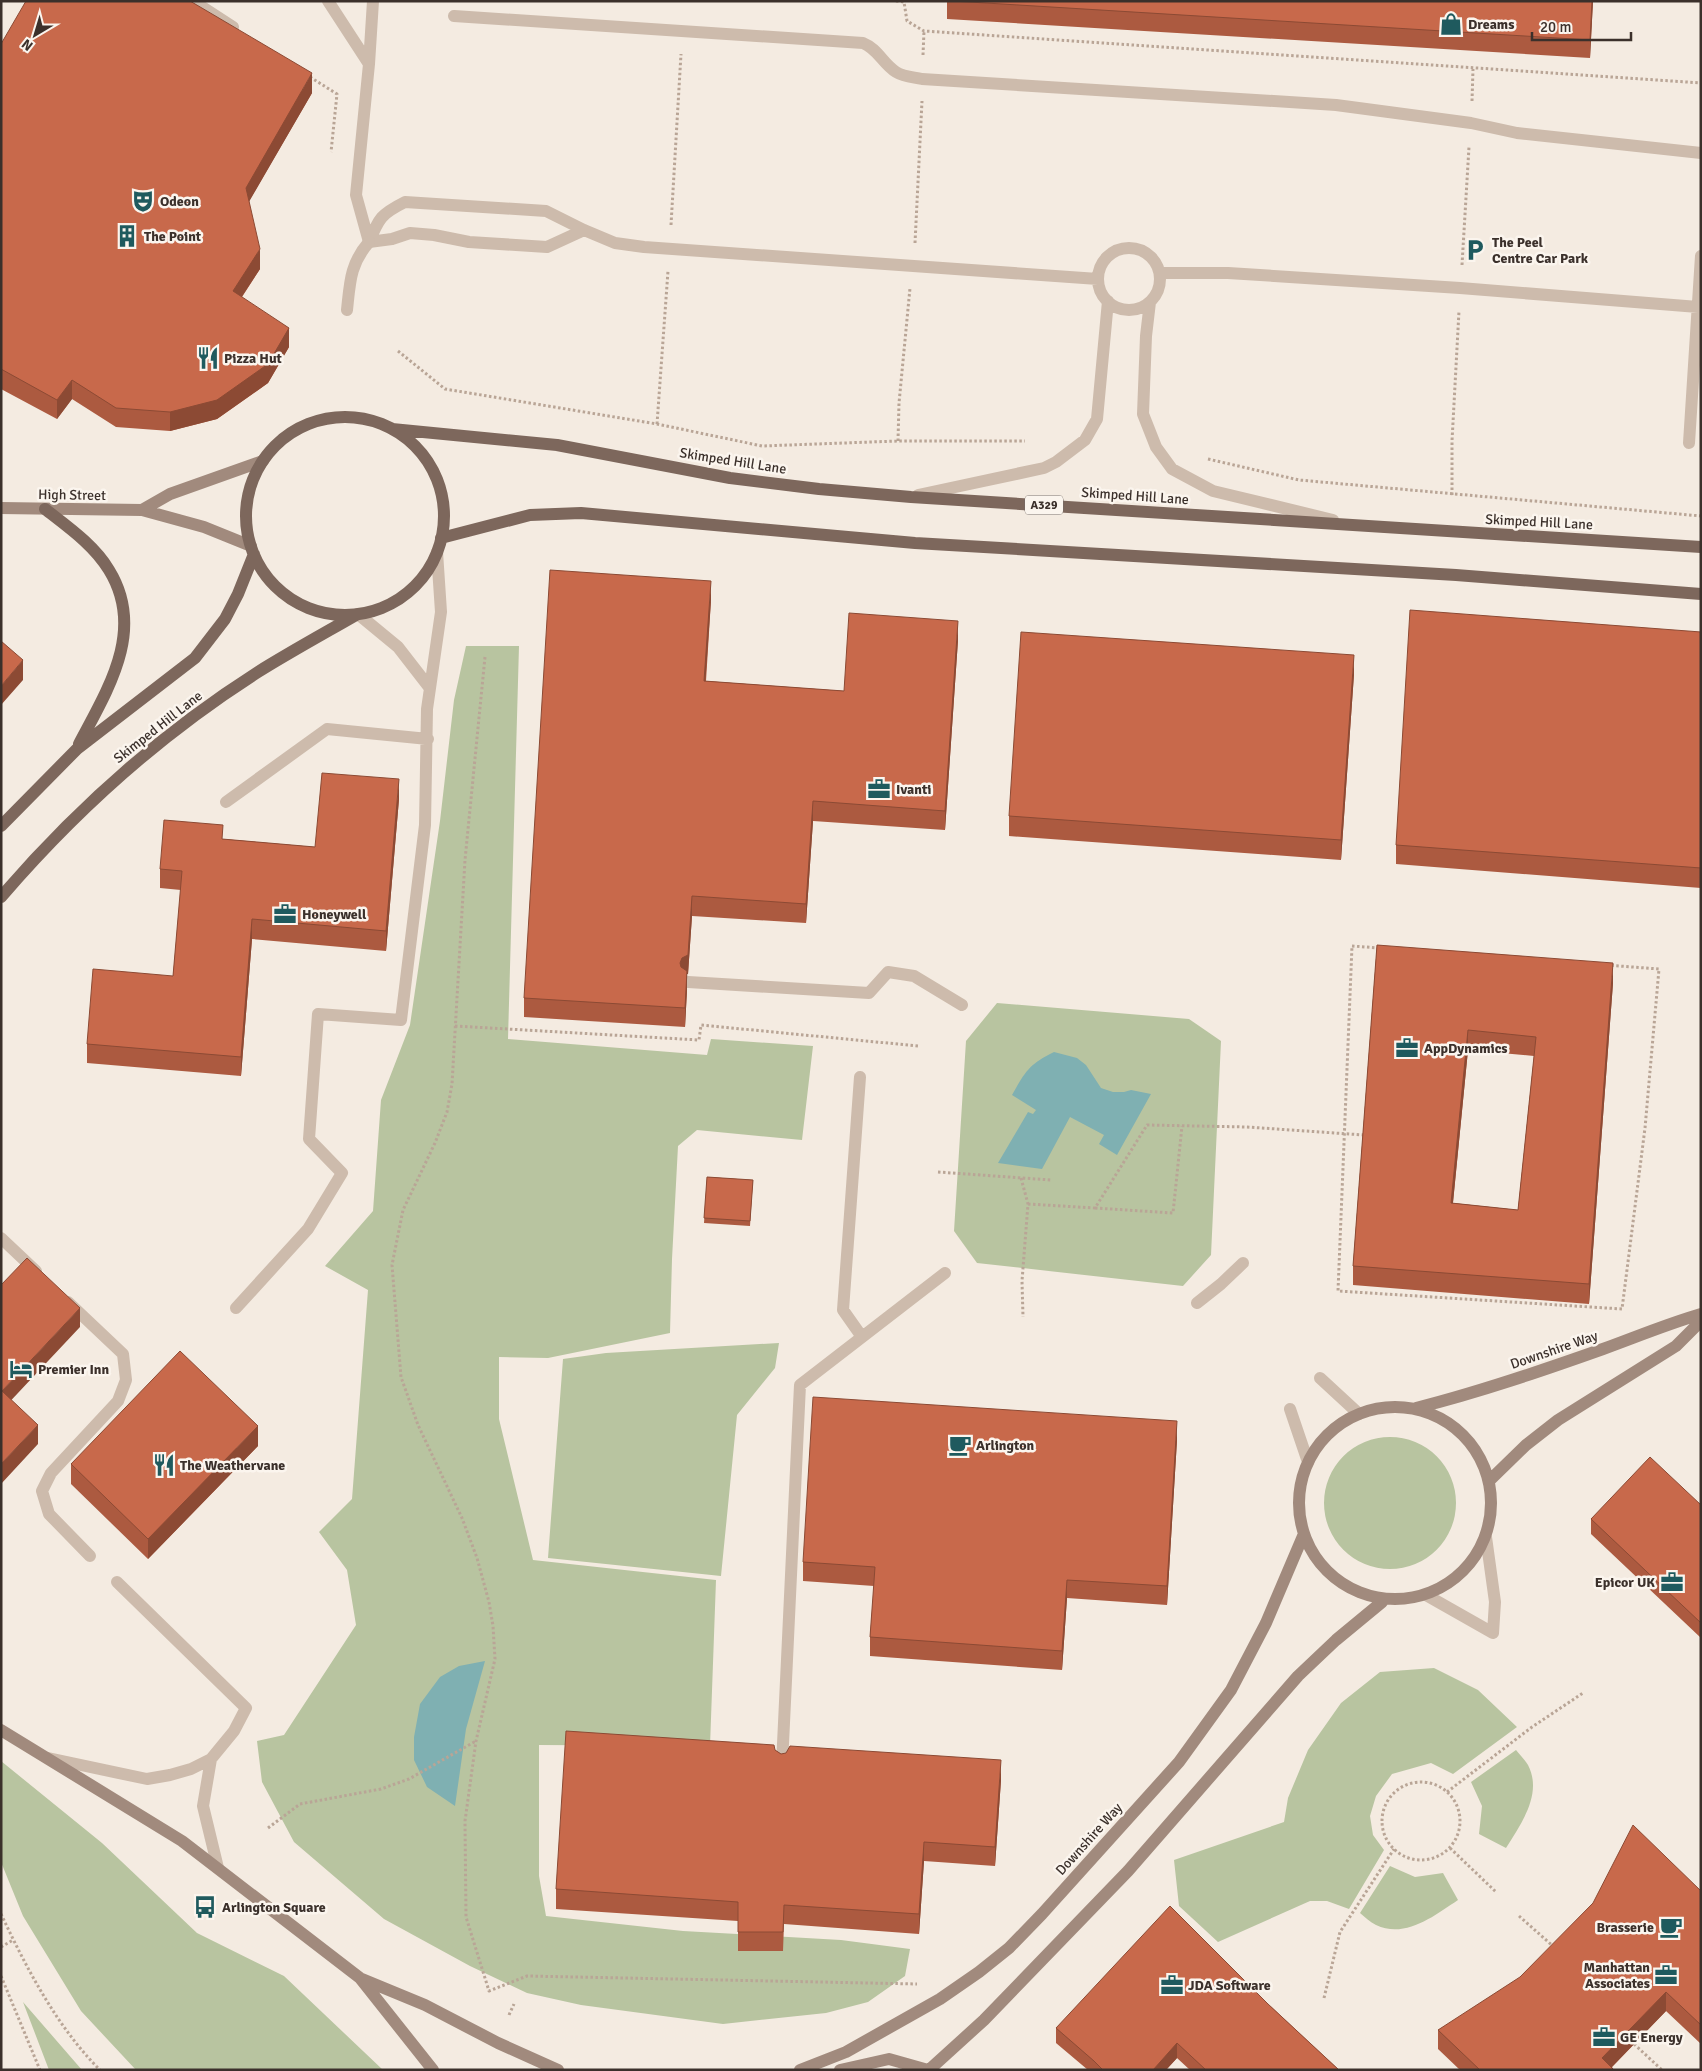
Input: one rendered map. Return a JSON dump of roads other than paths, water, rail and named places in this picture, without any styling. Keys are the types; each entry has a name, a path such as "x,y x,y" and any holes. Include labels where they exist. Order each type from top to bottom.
{"main road":[{"path":"334,418 367,420 392,429 404,436 427,461 437,480 444,516 441,538 430,567 418,582 402,596 388,605 358,614 328,613 313,610 294,600 280,590 260,566 252,550 247,529 248,498 252,483 263,461 281,440 296,430 314,422 334,418"},
{"name":"Skimped Hill Lane","path":"392,429 557,445 730,478 911,497 1701,547"},
{"path":"46,509 88,545 108,569 121,596 124,609 123,647 108,689 77,749"},
{"path":"441,538 530,515 580,513 915,543 1456,575 1701,594"},
{"path":"1,826 77,749 195,658 225,619 238,594 252,550"},
{"name":"Skimped Hill Lane","path":"1,897 73,821 119,777 160,743 257,673 358,614"}],"street":[{"path":"193,1 242,33"},
{"path":"328,1 370,64"},
{"path":"369,242 356,195 370,64 373,1"},
{"path":"454,16 863,43 874,50 896,72 905,76 922,79 1336,105 1471,124 1517,133 1701,153"},
{"path":"347,310 352,268 359,254 369,242 378,220 391,209 405,202 546,210 584,230 615,242 669,250 1098,279"},
{"path":"369,242 392,239 410,233 434,235 469,242 547,246 584,230"},
{"path":"1150,302 1134,309 1124,309 1108,301 1098,279 1103,261 1110,254 1126,248 1136,248 1151,256 1160,273 1159,289 1150,302 1146,336 1142,414 1156,446 1172,469 1213,491 1358,526"},
{"path":"1689,443 1701,256"},
{"path":"1160,273 1228,272 1698,307"},
{"path":"911,497 1044,468 1056,462 1085,440 1097,419 1108,301"},
{"path":"142,510 170,494 263,461"},
{"name":"High Street","path":"1,508 142,510 204,527 252,550"},
{"path":"236,1308 308,1229 342,1173 309,1139 318,1014 401,1020 425,825 428,739 427,709 441,612 437,552"},
{"path":"358,614 398,647 429,686"},
{"path":"226,802 327,729 428,739"},
{"path":"688,982 869,993 888,972 914,976 962,1005"},
{"path":"860,1077 843,1310 862,1337"},
{"path":"1,1238 44,1279"},
{"path":"1197,1303 1222,1284 1243,1263"},
{"path":"782,1765 800,1385 945,1273"},
{"path":"58,1292 123,1354 126,1380 118,1401 51,1473 42,1491 48,1514 90,1556"},
{"name":"Downshire Way","path":"1416,1408 1482,1391 1604,1349 1666,1324 1701,1314"},
{"path":"1489,1481 1526,1445 1558,1420 1676,1346 1701,1322"},
{"path":"1320,1378 1359,1414"},
{"path":"840,2070 889,2059 929,2070 984,2020 1128,1871 1298,1676 1336,1640 1382,1602 1426,1595 1447,1585 1475,1557 1486,1537 1491,1512 1489,1481 1480,1457 1464,1435 1437,1416 1416,1408 1383,1406 1347,1418 1322,1438 1302,1474 1297,1503 1303,1536 1332,1577 1382,1602"},
{"path":"1290,1409 1308,1462"},
{"name":"Downshire Way","path":"800,2070 846,2052 940,1999 1009,1948 1042,1914 1179,1762 1231,1690 1266,1624 1303,1536"},
{"path":"1426,1595 1493,1633 1496,1602 1486,1537"},
{"path":"48,1758 147,1779 190,1769 211,1759 234,1731 246,1708 117,1582"},
{"path":"1,1730 182,1841 360,1978 433,2070"},
{"path":"211,1759 203,1806 218,1868"},
{"path":"360,1978 425,2006 498,2043 558,2070"}],"water":[{"path":"1054,1052 1077,1058 1086,1065 1101,1088 1113,1092 1131,1090 1151,1094 1117,1155 1099,1144 1104,1135 1070,1117 1042,1169 998,1163 1028,1112 1033,1114 1036,1110 1012,1095 1028,1069"},
{"path":"485,1661 466,1729 455,1806 427,1787 414,1760 414,1737 420,1704 440,1677 459,1666"}],"place":[{"name":"Dreams","path":"1451,24"},
{"name":"Odeon","path":"143,201"},
{"name":"The Point","path":"127,236"},
{"name":"The Peel Centre Car Park","path":"1475,250"},
{"name":"Pizza Hut","path":"208,358"},
{"name":"Ivanti","path":"879,789"},
{"name":"Honeywell","path":"285,914"},
{"name":"AppDynamics","path":"1407,1048"},
{"name":"Premier Inn","path":"21,1369"},
{"name":"Arlington","path":"960,1445"},
{"name":"The Weathervane","path":"164,1465"},
{"name":"Epicor UK","path":"1672,1582"},
{"name":"Arlington Square","path":"205,1907"},
{"name":"Brasserie","path":"1671,1927"},
{"name":"Manhattan Associates","path":"1666,1975"},
{"name":"JDA Software","path":"1172,1985"},
{"name":"GE Energy","path":"1604,2037"}]}
